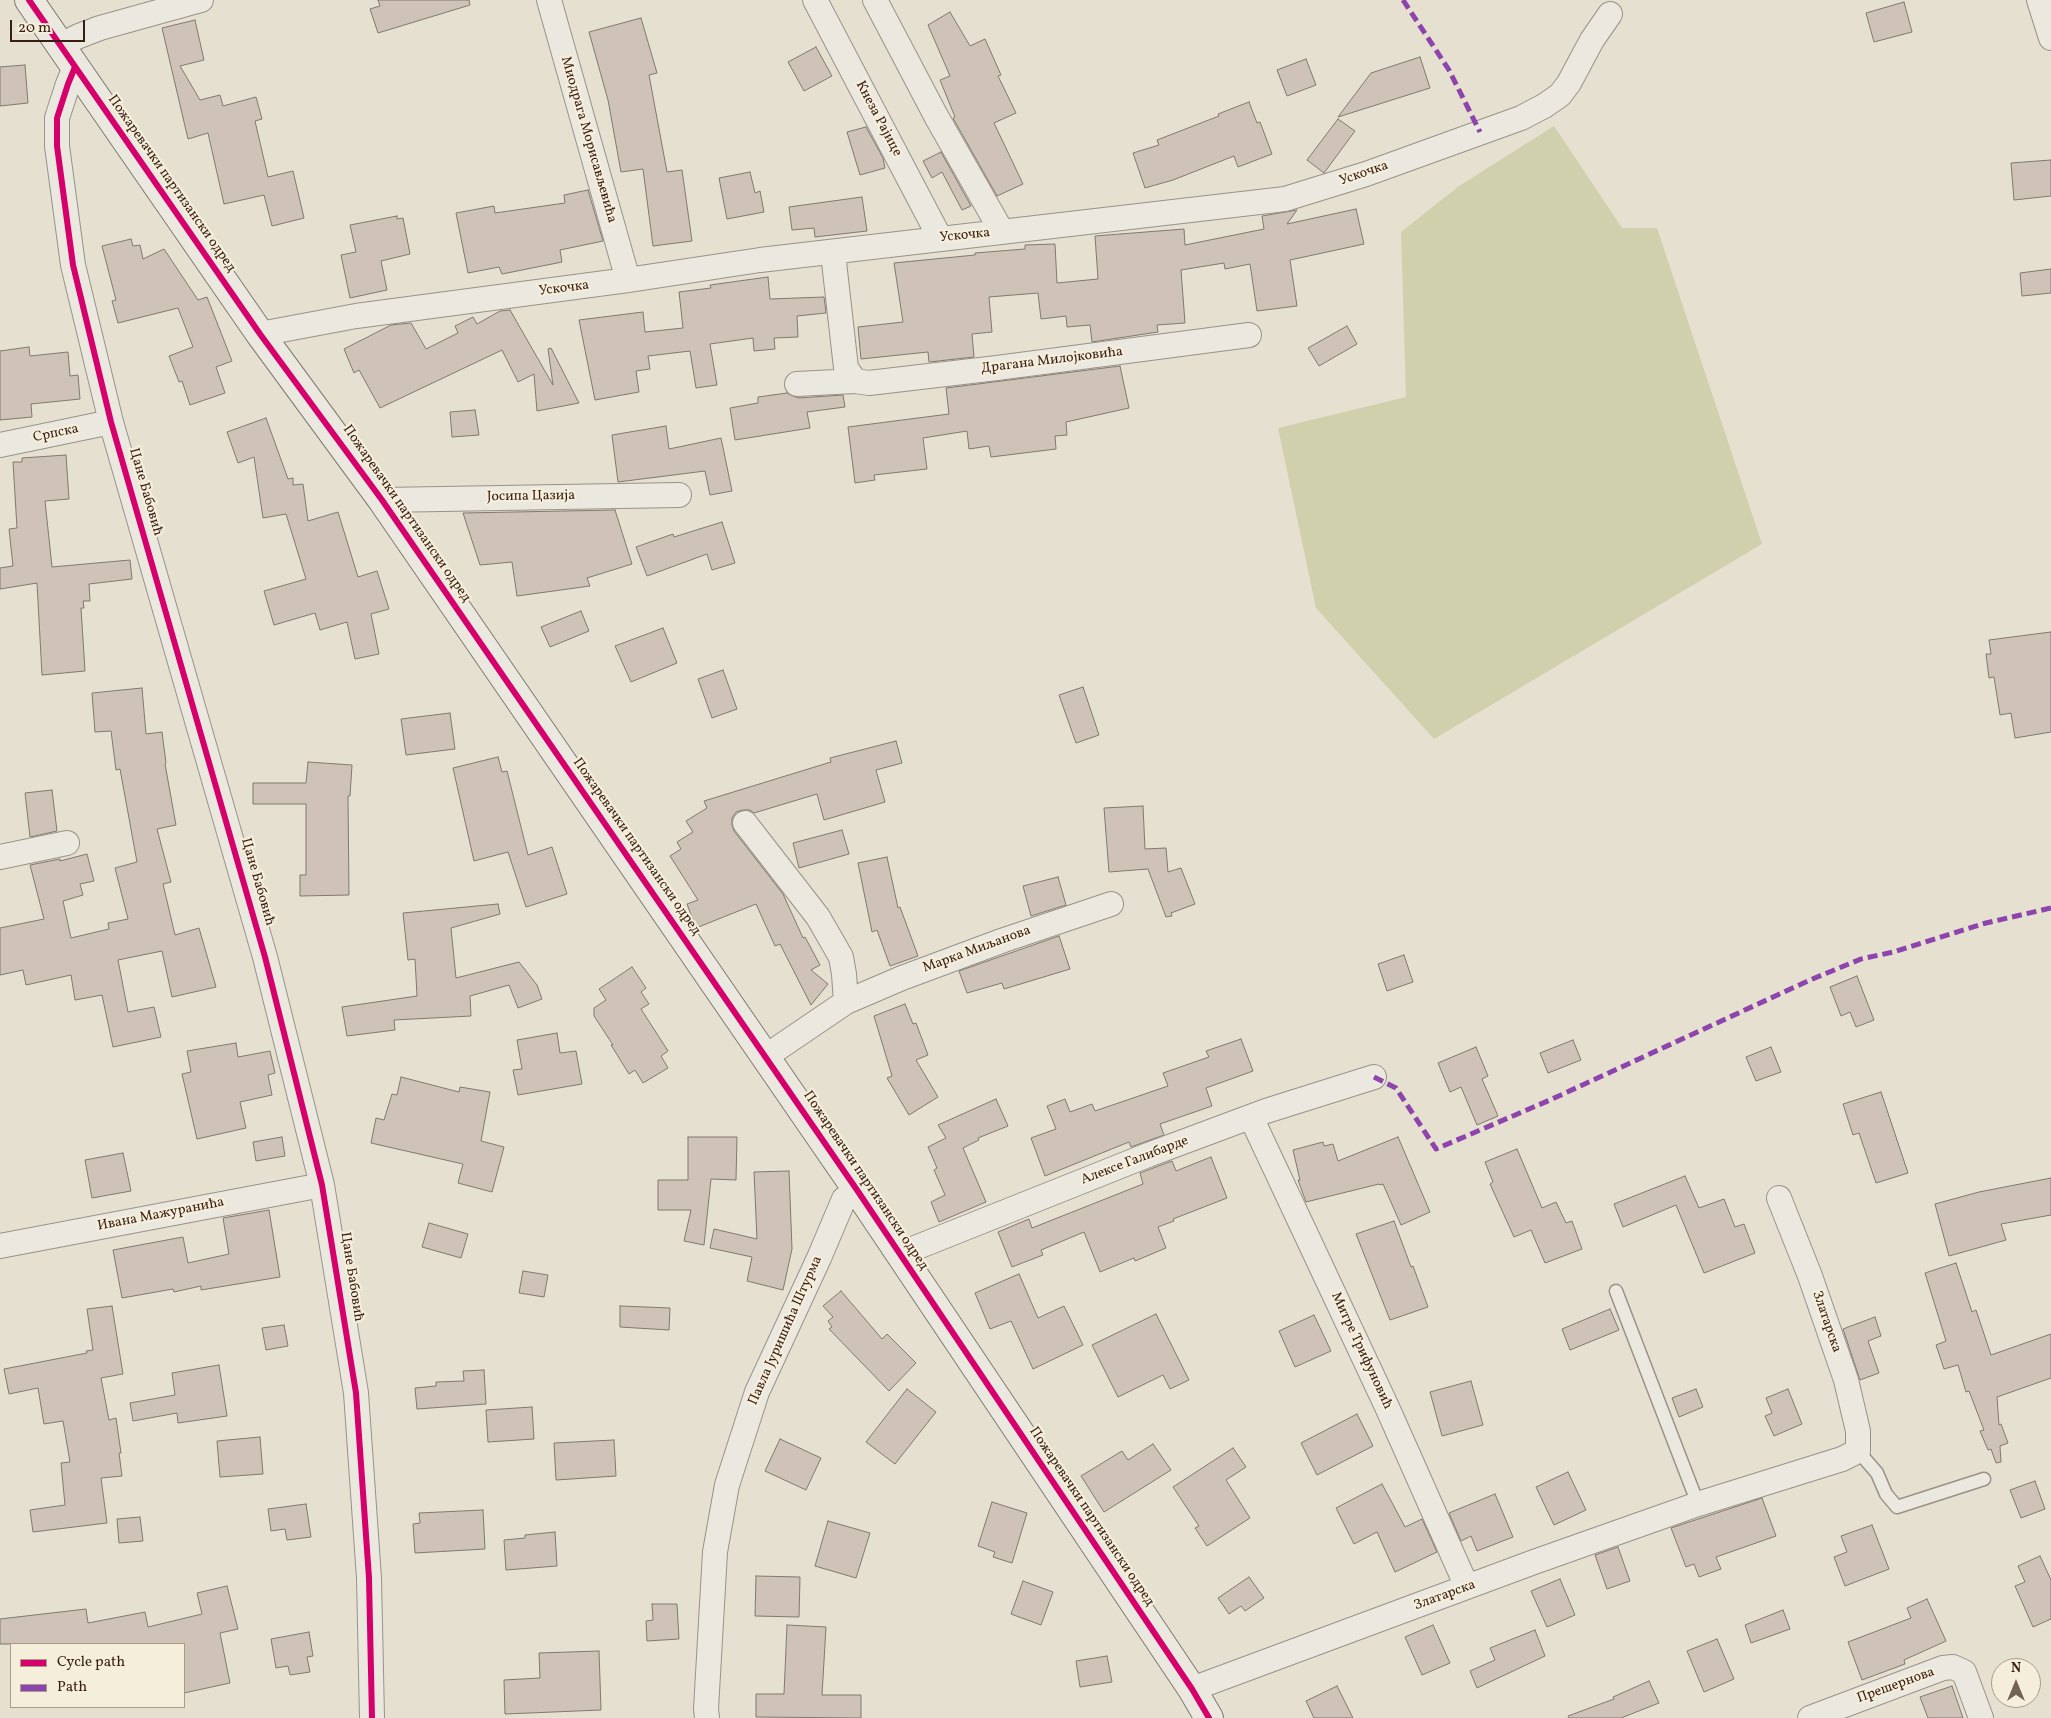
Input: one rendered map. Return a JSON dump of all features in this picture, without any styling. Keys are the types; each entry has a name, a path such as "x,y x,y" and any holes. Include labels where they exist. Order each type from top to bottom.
{"street":[{"name":"Пожаревачки партизански одред","path":"28,0 260,334 382,500 857,1190 1192,1689 1209,1718"},
{"path":"68,56 79,36 100,28 201,0"},
{"name":"Миодрага Морисављевића","path":"549,0 628,280"},
{"name":"Кнеза Рајице","path":"815,0 940,238"},
{"path":"875,0 936,116 1002,232"},
{"path":"2039,0 2051,38"},
{"name":"Ускочка","path":"260,334 356,316 628,280 760,260 1285,199 1366,174 1521,118 1544,106 1560,95 1570,83 1592,40 1610,14"},
{"name":"Цане Бабовић","path":"68,56 68,84 58,118 57,146 73,266 111,422 260,938 322,1185 356,1393 368,1578 372,1718"},
{"path":"833,253 846,368 855,381"},
{"name":"Драгана Милојковића","path":"797,384 855,381 869,383 1249,335"},
{"name":"Српска","path":"0,445 111,422"},
{"name":"Јосипа Цазија","path":"382,500 679,495"},
{"path":"745,823 818,917 841,957 846,1002"},
{"path":"0,856 67,843"},
{"name":"Марка Миљанова","path":"765,1057 846,1002 902,978 1004,940 1111,904"},
{"name":"Алексе Галибарде","path":"900,1254 1148,1155 1334,1088 1374,1077"},
{"name":"Митре Трифуновић","path":"1251,1117 1387,1407 1468,1587"},
{"name":"Ивана Мажуранића","path":"0,1246 322,1185"},
{"name":"Павла Јуришића Штурма","path":"707,1718 715,1552 727,1485 757,1392 844,1199 857,1190"},
{"name":"Златарска","path":"1192,1689 1698,1504 1842,1459 1858,1451 1858,1431 1846,1380 1810,1276 1779,1198"},
{"name":"Прешернова","path":"1810,1718 1943,1668 1954,1667 1964,1672 1981,1718"}],"lane":[{"path":"1616,1291 1698,1504"},
{"path":"1858,1451 1877,1474 1886,1494 1897,1507 1984,1479"}],"green space":[{"path":"1554,126 1622,228 1657,228 1762,544 1434,739 1316,608 1278,428 1406,397 1401,232 1459,186"}],"building":[{"path":"378,0 469,0 470,5 378,33 370,9 380,6"},
{"path":"1904,2 1912,32 1874,42 1866,13"},
{"path":"950,12 970,46 985,39 1001,75 998,76 1016,113 994,123 1023,184 997,196 953,118 955,117 940,80 950,76 928,25"},
{"path":"641,18 657,73 649,75 667,172 682,170 692,241 653,246 643,169 621,172 608,100 589,32"},
{"path":"195,20 204,60 180,66 200,100 220,95 223,106 256,97 262,119 255,121 268,177 293,171 304,218 272,226 264,195 224,204 208,133 188,139 162,28"},
{"path":"816,47 832,76 804,91 788,62"},
{"path":"1420,57 1430,88 1338,117 1371,73"},
{"path":"1306,59 1316,85 1287,96 1277,70"},
{"path":"25,65 28,103 0,106 0,67"},
{"path":"1249,102 1257,123 1260,122 1272,154 1238,167 1234,156 1173,180 1145,188 1133,153 1159,145 1157,140"},
{"path":"1338,119 1355,131 1324,173 1307,160"},
{"path":"866,127 883,158 885,168 860,175 847,132"},
{"path":"941,152 971,206 962,210 942,172 932,178 923,161"},
{"path":"2051,160 2051,196 2014,200 2011,163"},
{"path":"750,172 755,193 760,191 764,212 727,219 719,178"},
{"path":"588,190 603,241 560,250 562,262 502,274 499,267 468,273 456,213 494,206 495,213 565,203 564,195"},
{"path":"862,197 867,231 815,237 814,228 792,230 789,207"},
{"path":"1356,209 1364,244 1290,260 1297,306 1257,311 1250,264 1225,269 1224,263 1181,270 1185,323 1157,325 1158,332 1092,342 1090,325 1067,327 1066,316 1041,319 1038,293 989,297 992,332 972,334 974,357 929,362 928,352 861,359 858,327 903,322 894,263 1025,249 1025,245 1055,244 1057,283 1098,279 1095,236 1184,229 1185,245 1264,229 1262,216 1297,210 1287,224"},
{"path":"397,216 397,219 403,218 410,254 381,261 387,290 350,298 341,255 356,252 350,225"},
{"path":"131,239 133,246 140,245 143,259 164,249 198,300 207,297 232,361 216,367 225,393 190,405 182,381 179,382 169,356 193,347 178,308 118,323 112,301 116,300 102,246"},
{"path":"2051,269 2051,293 2022,296 2020,273"},
{"path":"768,277 770,299 824,297 826,313 797,316 798,337 774,338 775,349 754,351 753,338 710,344 717,385 696,388 690,351 648,356 650,369 636,371 639,392 595,400 579,320 643,312 645,332 683,328 679,292 711,288 710,285"},
{"path":"510,310 553,385 548,349 551,348 579,403 537,411 534,374 518,382 502,350 380,408 359,370 354,373 344,349 391,325 411,323 426,349 458,333 455,326 473,317 477,324 500,311"},
{"path":"1347,326 1357,344 1319,366 1308,348"},
{"path":"29,347 30,356 68,352 70,376 78,375 80,399 31,404 32,417 0,420 0,351"},
{"path":"1120,366 1129,408 1066,422 1067,435 1055,436 1056,449 991,457 989,446 969,449 967,431 923,438 927,469 874,475 875,480 855,483 848,427 949,414 946,388"},
{"path":"787,393 798,398 843,395 845,407 807,412 810,428 735,440 730,408 758,403 758,397"},
{"path":"475,410 479,435 452,437 450,412"},
{"path":"266,418 288,479 293,478 293,485 303,484 308,521 338,512 358,577 377,571 389,609 371,614 379,654 355,659 347,622 320,630 315,613 274,625 264,591 306,579 286,514 263,518 254,457 238,463 227,432"},
{"path":"666,426 669,449 721,438 732,491 710,495 705,471 618,482 612,435"},
{"path":"66,455 69,499 45,501 52,567 130,560 132,579 89,584 90,601 83,601 84,608 81,608 85,671 42,675 37,583 0,589 0,568 13,566 9,529 17,528 13,462 22,462 22,458"},
{"path":"615,510 632,564 587,578 590,586 517,596 512,562 480,565 463,513"},
{"path":"722,522 735,563 712,570 707,554 647,576 636,547 673,534 674,537"},
{"path":"581,611 589,631 550,647 541,627"},
{"path":"663,628 677,663 631,682 615,646"},
{"path":"2051,632 2051,732 2015,738 2011,713 2000,715 1994,677 1989,678 1986,654 1991,654 1989,640"},
{"path":"723,670 737,709 712,718 698,679"},
{"path":"1083,687 1099,735 1076,743 1059,695"},
{"path":"142,688 146,734 162,732 165,764 176,825 157,829 171,882 163,884 175,935 199,928 216,987 172,997 162,951 118,960 128,1012 154,1007 161,1037 113,1047 102,995 75,1000 71,975 26,985 23,970 0,975 0,928 44,919 30,865 60,859 60,861 87,854 94,881 80,884 83,895 63,901 71,938 109,929 108,923 128,919 115,868 137,862 120,769 116,770 111,731 95,732 92,693"},
{"path":"450,713 455,749 406,755 401,719"},
{"path":"896,741 902,763 876,770 885,802 824,820 817,794 754,813 750,810 743,810 736,812 732,818 734,831 783,894 803,938 805,937 820,965 811,970 828,984 811,1005 780,944 775,946 756,904 696,928 687,904 698,900 670,856 681,849 677,842 693,832 686,821 707,808 704,801 831,762 830,758"},
{"path":"498,757 502,772 507,771 528,855 552,847 567,894 526,907 508,852 474,861 453,768"},
{"path":"308,762 352,765 350,796 348,796 349,895 300,896 300,875 306,875 306,804 253,804 253,783 306,783"},
{"path":"52,790 57,831 30,837 25,793"},
{"path":"1143,806 1145,849 1166,848 1168,872 1181,868 1195,904 1171,913 1172,916 1166,917 1148,869 1109,872 1104,808"},
{"path":"842,830 849,854 799,868 793,843"},
{"path":"887,857 898,908 900,907 918,956 890,966 877,930 872,932 858,863"},
{"path":"1058,877 1066,905 1031,916 1023,886"},
{"path":"498,904 500,914 451,928 456,978 519,962 537,985 542,999 518,1008 509,985 470,996 471,1016 394,1020 395,1030 347,1036 342,1007 417,996 415,959 408,960 403,913"},
{"path":"1059,936 1070,969 1004,989 1002,983 967,993 959,971"},
{"path":"1404,955 1413,982 1387,991 1378,964"},
{"path":"632,967 646,988 641,992 649,1004 641,1009 668,1051 661,1056 668,1068 643,1083 635,1070 629,1074 594,1016 594,1008 606,1000 599,989"},
{"path":"1857,976 1874,1020 1856,1027 1850,1012 1841,1016 1830,987"},
{"path":"905,1004 913,1024 916,1023 928,1055 916,1060 938,1097 909,1115 887,1078 892,1076 874,1016"},
{"path":"557,1033 560,1053 576,1051 582,1084 518,1095 513,1070 522,1069 517,1040"},
{"path":"1241,1039 1253,1071 1206,1088 1212,1106 1160,1124 1164,1135 1131,1147 1129,1142 1045,1176 1031,1138 1056,1129 1047,1106 1065,1099 1070,1112 1092,1104 1095,1111 1168,1086 1163,1073 1209,1057 1206,1051"},
{"path":"1573,1040 1581,1060 1548,1073 1540,1053"},
{"path":"236,1043 238,1057 270,1051 275,1073 268,1075 272,1095 240,1102 246,1128 197,1139 182,1074 191,1072 187,1051"},
{"path":"1476,1047 1488,1076 1482,1079 1498,1116 1477,1125 1461,1087 1450,1092 1438,1063"},
{"path":"1771,1047 1781,1072 1756,1081 1746,1057"},
{"path":"401,1077 459,1092 460,1087 490,1092 481,1141 504,1147 492,1192 458,1183 463,1164 371,1143 376,1118 384,1120 392,1094 397,1095"},
{"path":"1881,1092 1908,1173 1876,1183 1859,1133 1853,1135 1843,1104"},
{"path":"996,1099 1008,1126 978,1138 979,1140 963,1148 986,1202 939,1222 931,1202 945,1195 934,1170 937,1168 928,1147 946,1138 938,1125"},
{"path":"282,1137 285,1156 256,1161 253,1142"},
{"path":"688,1137 737,1137 736,1180 711,1179 704,1245 684,1241 691,1210 658,1210 658,1180 688,1180"},
{"path":"1398,1137 1430,1212 1401,1225 1383,1184 1306,1202 1298,1180 1300,1180 1293,1150 1323,1142 1324,1146 1333,1144 1338,1161"},
{"path":"1517,1149 1542,1208 1556,1202 1566,1223 1572,1221 1582,1249 1545,1263 1531,1230 1514,1237 1490,1184 1493,1182 1485,1162"},
{"path":"123,1153 131,1191 92,1198 85,1160"},
{"path":"1211,1157 1227,1198 1173,1219 1174,1221 1158,1227 1166,1248 1135,1261 1134,1258 1100,1272 1084,1232 1041,1250 1043,1255 1012,1267 998,1232 1029,1219 1032,1228 1143,1184 1140,1173 1172,1161 1176,1171"},
{"path":"789,1171 792,1249 783,1290 747,1281 752,1257 710,1248 714,1229 757,1239 754,1172"},
{"path":"1685,1176 1699,1208 1724,1199 1735,1227 1744,1224 1755,1253 1704,1273 1676,1205 1623,1227 1614,1204"},
{"path":"2051,1178 2051,1215 2001,1224 2006,1240 1949,1256 1935,1204 1979,1192"},
{"path":"269,1210 280,1277 201,1290 201,1286 174,1292 173,1289 122,1298 113,1250 183,1237 188,1263 229,1254 223,1218"},
{"path":"1394,1221 1428,1307 1390,1320 1356,1234"},
{"path":"429,1223 468,1234 461,1258 422,1247"},
{"path":"1956,1263 1972,1312 1976,1310 1991,1355 2051,1334 2051,1378 1997,1397 1999,1425 2001,1424 2008,1443 2000,1446 2001,1462 1996,1463 1991,1449 1988,1450 1980,1431 1984,1430 1969,1391 1966,1392 1958,1365 1944,1369 1936,1345 1946,1341 1925,1273"},
{"path":"523,1271 548,1275 544,1297 519,1293"},
{"path":"1019,1274 1038,1318 1064,1306 1083,1345 1033,1369 1011,1321 990,1329 975,1293"},
{"path":"841,1291 882,1339 887,1334 916,1363 889,1391 829,1329 832,1327 828,1321 833,1317 823,1306"},
{"path":"112,1306 123,1374 101,1378 109,1420 116,1418 122,1476 101,1478 107,1523 33,1532 30,1510 65,1505 61,1463 70,1462 63,1421 44,1424 38,1388 9,1394 4,1369 87,1353 86,1351 93,1350 87,1309"},
{"path":"620,1306 670,1308 669,1330 620,1327"},
{"path":"1610,1309 1619,1330 1570,1350 1562,1329"},
{"path":"1156,1314 1189,1380 1170,1389 1163,1375 1118,1397 1092,1345"},
{"path":"1314,1315 1331,1351 1295,1367 1279,1331"},
{"path":"1875,1317 1881,1336 1868,1341 1879,1373 1860,1380 1843,1329"},
{"path":"284,1325 288,1346 266,1350 262,1328"},
{"path":"219,1365 227,1416 178,1423 177,1413 133,1421 130,1403 175,1395 172,1373"},
{"path":"484,1370 486,1404 417,1409 415,1388 436,1386 436,1382 464,1381 463,1371"},
{"path":"1471,1381 1483,1425 1442,1436 1430,1392"},
{"path":"907,1389 936,1412 895,1464 866,1442"},
{"path":"1696,1389 1703,1407 1679,1417 1672,1398"},
{"path":"1788,1389 1802,1424 1774,1436 1765,1416 1772,1413 1766,1398"},
{"path":"532,1407 534,1439 488,1442 486,1410"},
{"path":"1357,1414 1373,1446 1317,1475 1301,1443"},
{"path":"260,1437 263,1474 220,1477 217,1441"},
{"path":"780,1439 821,1458 806,1490 765,1471"},
{"path":"614,1440 616,1476 556,1480 554,1443"},
{"path":"1153,1444 1171,1470 1104,1512 1081,1476 1122,1451 1128,1460"},
{"path":"1233,1448 1246,1467 1226,1480 1250,1518 1207,1546 1195,1528 1199,1526 1173,1487"},
{"path":"1568,1472 1586,1510 1554,1525 1536,1487"},
{"path":"2035,1481 2045,1509 2021,1518 2010,1490"},
{"path":"1382,1484 1405,1527 1422,1519 1437,1552 1395,1572 1377,1532 1354,1544 1336,1508"},
{"path":"1495,1494 1513,1537 1477,1551 1471,1536 1461,1541 1449,1513"},
{"path":"1762,1498 1776,1536 1716,1557 1721,1569 1699,1577 1694,1564 1686,1567 1671,1528"},
{"path":"992,1502 1027,1513 1012,1563 993,1557 995,1552 978,1546"},
{"path":"306,1504 311,1537 287,1540 285,1529 271,1531 268,1509"},
{"path":"483,1510 485,1549 415,1553 413,1524 420,1523 419,1513"},
{"path":"140,1517 143,1541 119,1543 117,1519"},
{"path":"828,1521 870,1533 856,1578 815,1566"},
{"path":"1872,1525 1889,1569 1845,1586 1834,1557 1847,1552 1841,1536"},
{"path":"555,1532 557,1566 506,1570 504,1540 525,1538 525,1535"},
{"path":"1618,1547 1630,1581 1607,1589 1595,1555"},
{"path":"2040,1556 2051,1580 2051,1619 2033,1627 2015,1586 2025,1582 2018,1566"},
{"path":"756,1576 800,1577 799,1617 755,1616"},
{"path":"1249,1577 1264,1598 1245,1611 1241,1606 1229,1614 1218,1598"},
{"path":"1560,1579 1575,1615 1547,1627 1531,1591"},
{"path":"1023,1581 1053,1592 1041,1625 1011,1614"},
{"path":"227,1586 238,1629 220,1633 230,1683 185,1693 185,1643 0,1644 0,1619 86,1609 88,1623 145,1612 148,1627 202,1614 197,1593"},
{"path":"1927,1599 1946,1641 1904,1660 1905,1664 1862,1680 1848,1642 1911,1618 1907,1608"},
{"path":"652,1604 677,1604 679,1639 647,1641 646,1621 653,1620"},
{"path":"1783,1610 1790,1629 1751,1643 1745,1625"},
{"path":"787,1625 826,1627 822,1695 861,1695 861,1718 756,1717 756,1694 784,1694"},
{"path":"1433,1625 1450,1663 1422,1675 1405,1637"},
{"path":"1535,1630 1545,1656 1477,1688 1470,1671 1495,1660 1490,1648"},
{"path":"309,1632 313,1656 307,1657 310,1672 290,1675 288,1666 276,1668 271,1639"},
{"path":"1717,1639 1734,1679 1704,1692 1687,1651"},
{"path":"599,1651 601,1710 505,1714 504,1680 540,1678 539,1653"},
{"path":"1107,1656 1112,1682 1080,1687 1076,1661"},
{"path":"1649,1681 1659,1703 1621,1718 1569,1718 1568,1716 1614,1699 1613,1697"},
{"path":"1337,1686 1353,1718 1314,1718 1306,1701"},
{"path":"1952,1686 1963,1718 1928,1718 1920,1697"}],"marked path":[{"path":"1403,0 1449,70 1480,132"},
{"path":"1374,1077 1396,1088 1436,1149 1550,1100 1810,980 1861,959 1893,952 1986,923 2051,908"}],"cycle path":[{"path":"29,0 260,334 382,500 857,1190 1192,1689 1209,1718"},
{"path":"75,67 57,118 57,146 73,265 111,422 265,957 322,1185 356,1393 369,1578 372,1718"}]}
